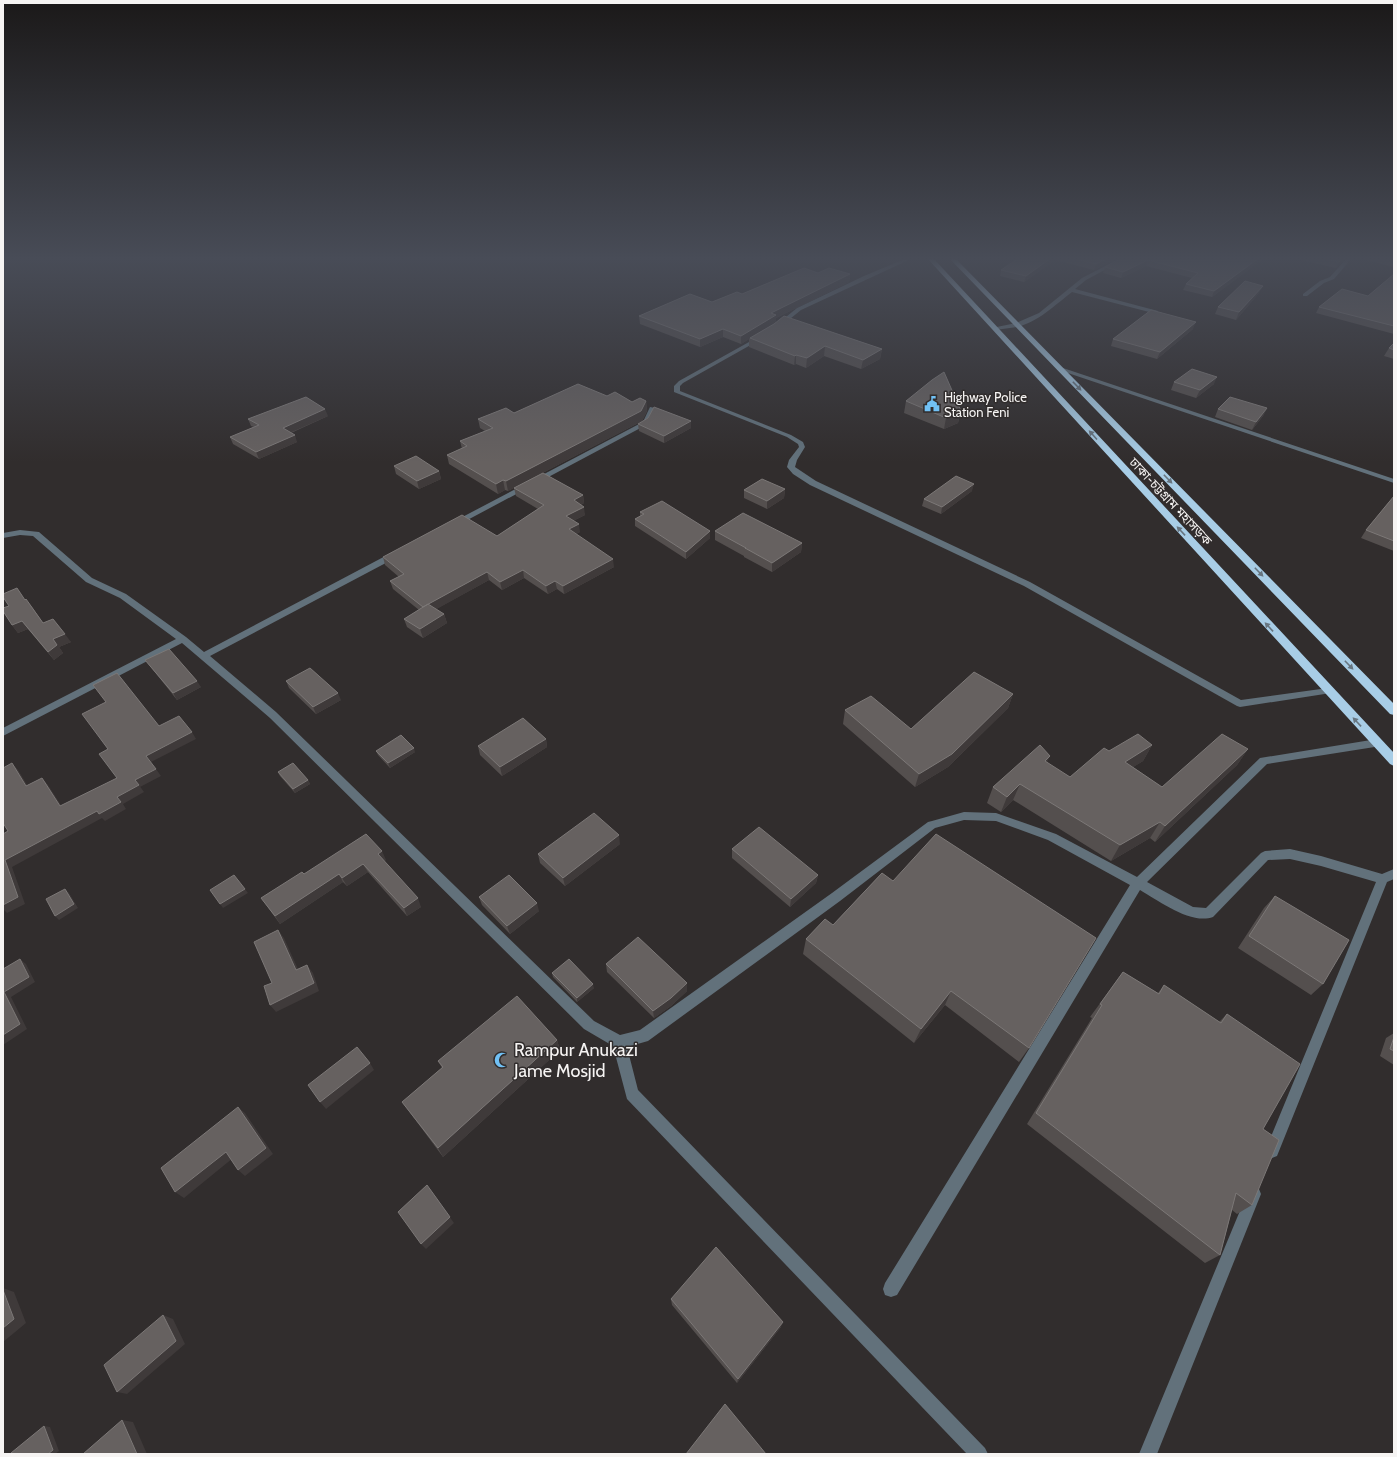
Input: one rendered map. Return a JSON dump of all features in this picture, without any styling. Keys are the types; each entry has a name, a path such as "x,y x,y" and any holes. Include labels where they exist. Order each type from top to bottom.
{"highway":[{"name":"ঢাকা-চট্টগ্রাম মহাসড়ক","path":"1018,326 1394,711"},
{"name":"ঢাকা-চট্টগ্রাম মহাসড়ক","path":"996,328 1328,691 1394,761"}],"street":[{"path":"771,332 778,326"},
{"path":"996,328 1010,326"},
{"path":"764,336 680,382 677,386 677,392 789,436 801,443 802,447 793,460 791,467 813,483 1027,584 1240,704 1328,691"},
{"path":"1061,369 1394,481"},
{"path":"449,526 646,423 652,408"},
{"path":"3,536 12,532 36,534 89,580 123,596 204,656 273,715 589,1025 618,1042 643,1036 836,897 932,825 964,816 996,817 1052,837 1191,912 1208,913 1265,856 1290,854 1388,877 1266,1167"},
{"path":"204,656 407,549"},
{"path":"3,732 183,639"},
{"path":"891,1289 1138,883 1264,761 1377,743"},
{"path":"618,1042 632,1094 979,1454"},
{"path":"1148,1454 1260,1181"}],"building":[{"path":"666,326 758,326 741,336 723,329 700,339"},
{"path":"771,326 814,326 882,349 863,360 825,346 807,358 795,356 750,338"},
{"path":"1130,326 1191,326 1160,352 1113,339"},
{"path":"1394,343 1394,350 1389,348"},
{"path":"1192,369 1217,377 1200,390 1174,382"},
{"path":"944,372 961,411 946,418 906,401 932,380"},
{"path":"578,384 607,396 615,392 632,402 640,398 646,401 641,411 506,481 503,480 496,484 447,455 467,446 460,441 493,428 478,419 506,408 514,413"},
{"path":"306,397 325,409 283,428 295,435 256,452 230,437 259,425 248,419"},
{"path":"1230,397 1267,408 1256,422 1218,409"},
{"path":"654,407 691,421 664,436 638,424 648,418"},
{"path":"416,456 439,471 417,481 394,466"},
{"path":"543,473 583,495 574,500 584,507 566,516 579,524 569,529 613,559 563,586 555,581 546,586 523,570 500,582 487,572 423,607 390,581 404,574 383,557 462,515 497,536 544,505 514,488"},
{"path":"956,476 974,484 942,507 924,499"},
{"path":"762,479 785,489 767,501 744,490"},
{"path":"1394,496 1394,541 1366,530"},
{"path":"662,501 710,531 686,552 635,519 644,514 640,512"},
{"path":"743,513 802,543 772,563 715,531"},
{"path":"17,588 43,623 53,619 65,634 53,639 57,645 48,652 22,621 12,625 3,611 3,608 9,606 3,597 3,594"},
{"path":"428,604 444,614 420,629 404,619"},
{"path":"169,649 197,681 173,693 145,660"},
{"path":"310,668 338,693 313,707 286,681"},
{"path":"974,672 1013,694 952,754 919,774 845,710 871,696 911,729"},
{"path":"117,673 159,726 179,716 192,732 146,756 156,769 135,780 139,785 117,797 121,802 99,814 97,811 5,860 18,897 3,905 3,834 8,831 3,823 3,768 12,763 26,786 42,778 60,806 117,778 99,754 108,749 82,714 106,702 93,685"},
{"path":"523,718 546,739 500,767 478,746"},
{"path":"1138,734 1152,745 1125,762 1162,787 1222,734 1248,749 1165,826 1160,822 1120,845 1020,784 1007,797 993,787 1040,745 1050,756 1045,761 1070,777 1104,748 1109,751"},
{"path":"401,735 414,748 388,763 376,751"},
{"path":"293,763 308,780 293,789 278,772"},
{"path":"594,813 619,835 563,878 538,854"},
{"path":"759,827 818,875 791,899 732,849"},
{"path":"366,834 382,851 378,854 418,898 404,908 363,864 342,878 339,874 275,916 261,898 302,872 304,874"},
{"path":"936,834 1096,938 1029,1048 951,991 921,1029 806,939 825,919 833,925 882,873 893,881"},
{"path":"234,875 245,889 220,904 210,890"},
{"path":"509,875 537,903 507,926 479,897"},
{"path":"65,889 74,904 55,916 46,899"},
{"path":"1275,896 1349,940 1323,984 1249,936"},
{"path":"278,930 296,970 307,965 314,983 270,1005 264,986 272,983 254,942"},
{"path":"638,937 687,983 671,998 653,1011 606,964"},
{"path":"20,959 29,977 4,992 20,1024 3,1035 3,969"},
{"path":"569,959 593,984 577,998 552,973"},
{"path":"1123,972 1159,994 1164,985 1221,1023 1227,1014 1300,1064 1263,1129 1279,1140 1252,1205 1236,1193 1220,1255 1036,1113 1102,1005 1100,1004"},
{"path":"517,996 557,1040 438,1148 402,1102 443,1067 438,1061"},
{"path":"1394,1037 1394,1051 1390,1049"},
{"path":"357,1047 370,1063 320,1102 308,1085"},
{"path":"238,1107 266,1148 238,1170 226,1152 175,1192 161,1168"},
{"path":"427,1185 450,1217 421,1244 398,1212"},
{"path":"716,1247 783,1322 738,1379 671,1299"},
{"path":"3,1290 14,1319 3,1328"},
{"path":"163,1315 176,1341 117,1392 104,1365"},
{"path":"725,1404 766,1454 686,1454"},
{"path":"122,1420 137,1454 83,1454"},
{"path":"44,1426 53,1450 48,1454 11,1453"}],"place":[{"name":"Highway Police Station Feni","path":"932,404"},
{"name":"Rampur Anukazi Jame Mosjid","path":"502,1060"}]}
